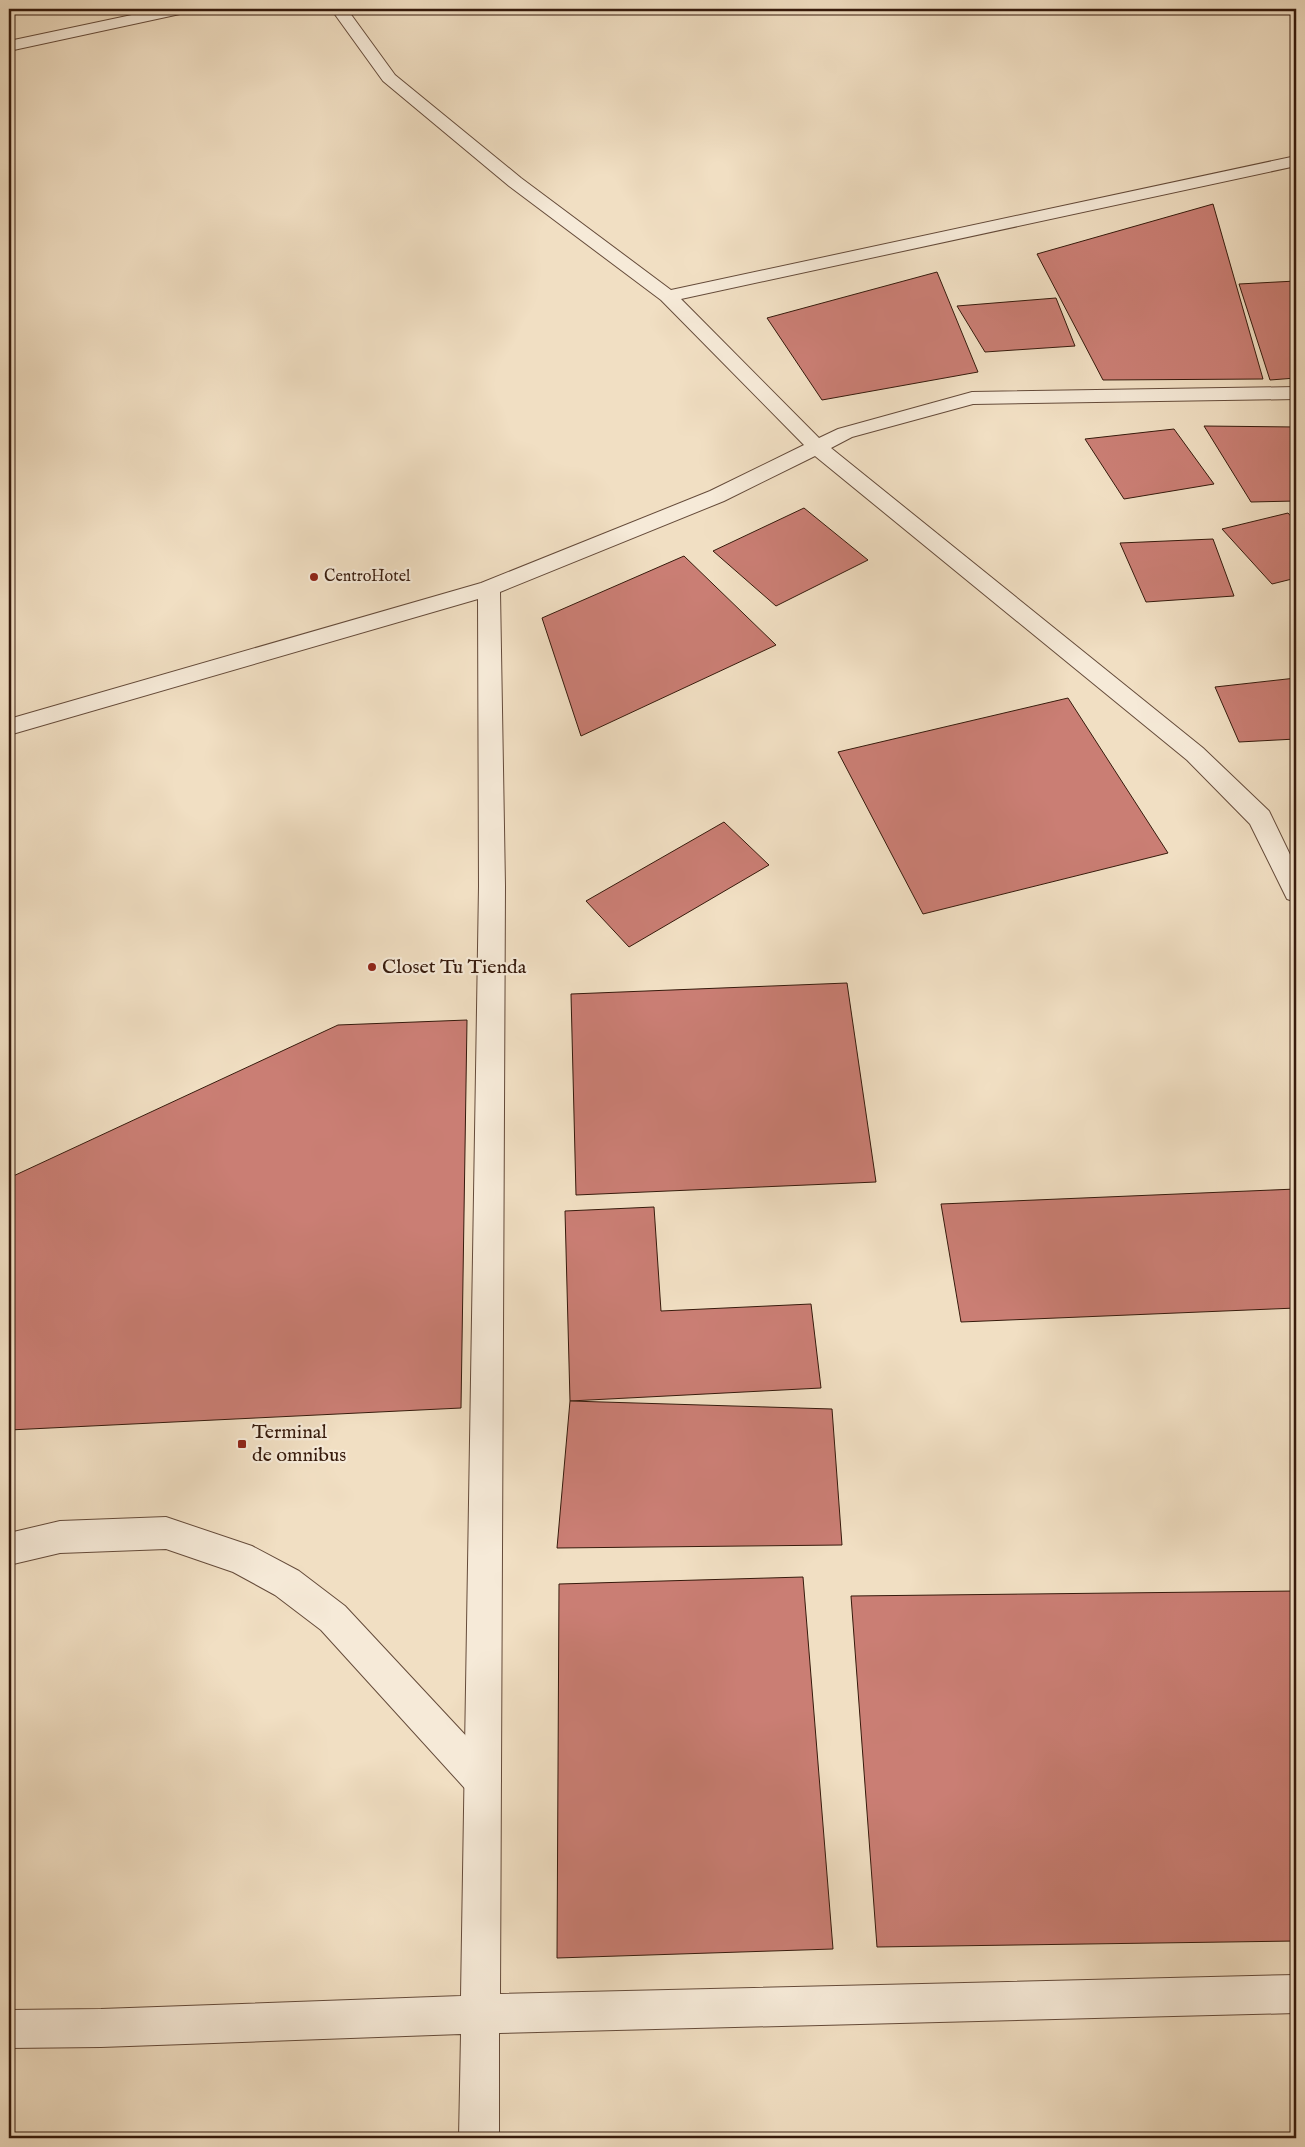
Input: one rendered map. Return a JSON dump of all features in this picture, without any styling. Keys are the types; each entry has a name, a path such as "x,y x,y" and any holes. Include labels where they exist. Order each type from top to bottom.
{"street":[{"path":"9,46 180,9"},
{"path":"339,9 389,78 515,182 668,296 816,446 1195,754 1260,818 1296,892"},
{"path":"668,296 1296,161"},
{"path":"9,727 489,588 716,496 845,433 972,398 1296,393"},
{"path":"479,2138 492,886 489,588"},
{"path":"9,1549 60,1537 166,1533 240,1558 287,1583 333,1618 483,1781"},
{"path":"9,2029 101,2028 480,2014 1296,1994"}],"building":[{"path":"1213,204 1263,379 1103,380 1037,254"},
{"path":"937,272 978,372 822,400 767,318"},
{"path":"1296,281 1296,378 1270,380 1239,284"},
{"path":"1056,298 1075,346 985,352 957,306"},
{"path":"1204,426 1296,427 1296,501 1251,502"},
{"path":"1174,429 1214,484 1124,499 1085,439"},
{"path":"804,508 868,560 776,606 713,551"},
{"path":"1288,513 1296,522 1296,578 1272,584 1222,529"},
{"path":"1213,539 1234,596 1146,602 1120,543"},
{"path":"684,556 776,645 581,736 542,618"},
{"path":"1296,678 1296,739 1239,742 1215,687"},
{"path":"1068,698 1168,853 923,914 838,752"},
{"path":"724,822 769,865 629,947 586,901"},
{"path":"847,983 876,1182 576,1195 571,994"},
{"path":"467,1020 461,1408 9,1430 9,1178 338,1025"},
{"path":"1296,1189 1296,1308 961,1322 941,1204"},
{"path":"654,1207 661,1311 811,1304 821,1388 570,1401 565,1211"},
{"path":"570,1401 832,1409 842,1545 557,1548"},
{"path":"803,1577 833,1949 557,1958 559,1584"},
{"path":"1296,1591 1296,1941 877,1947 851,1596"}],"place":[{"name":"CentroHotel","path":"314,577"},
{"name":"Closet Tu Tienda","path":"372,967"},
{"name":"Terminal de omnibus","path":"242,1444"}]}
